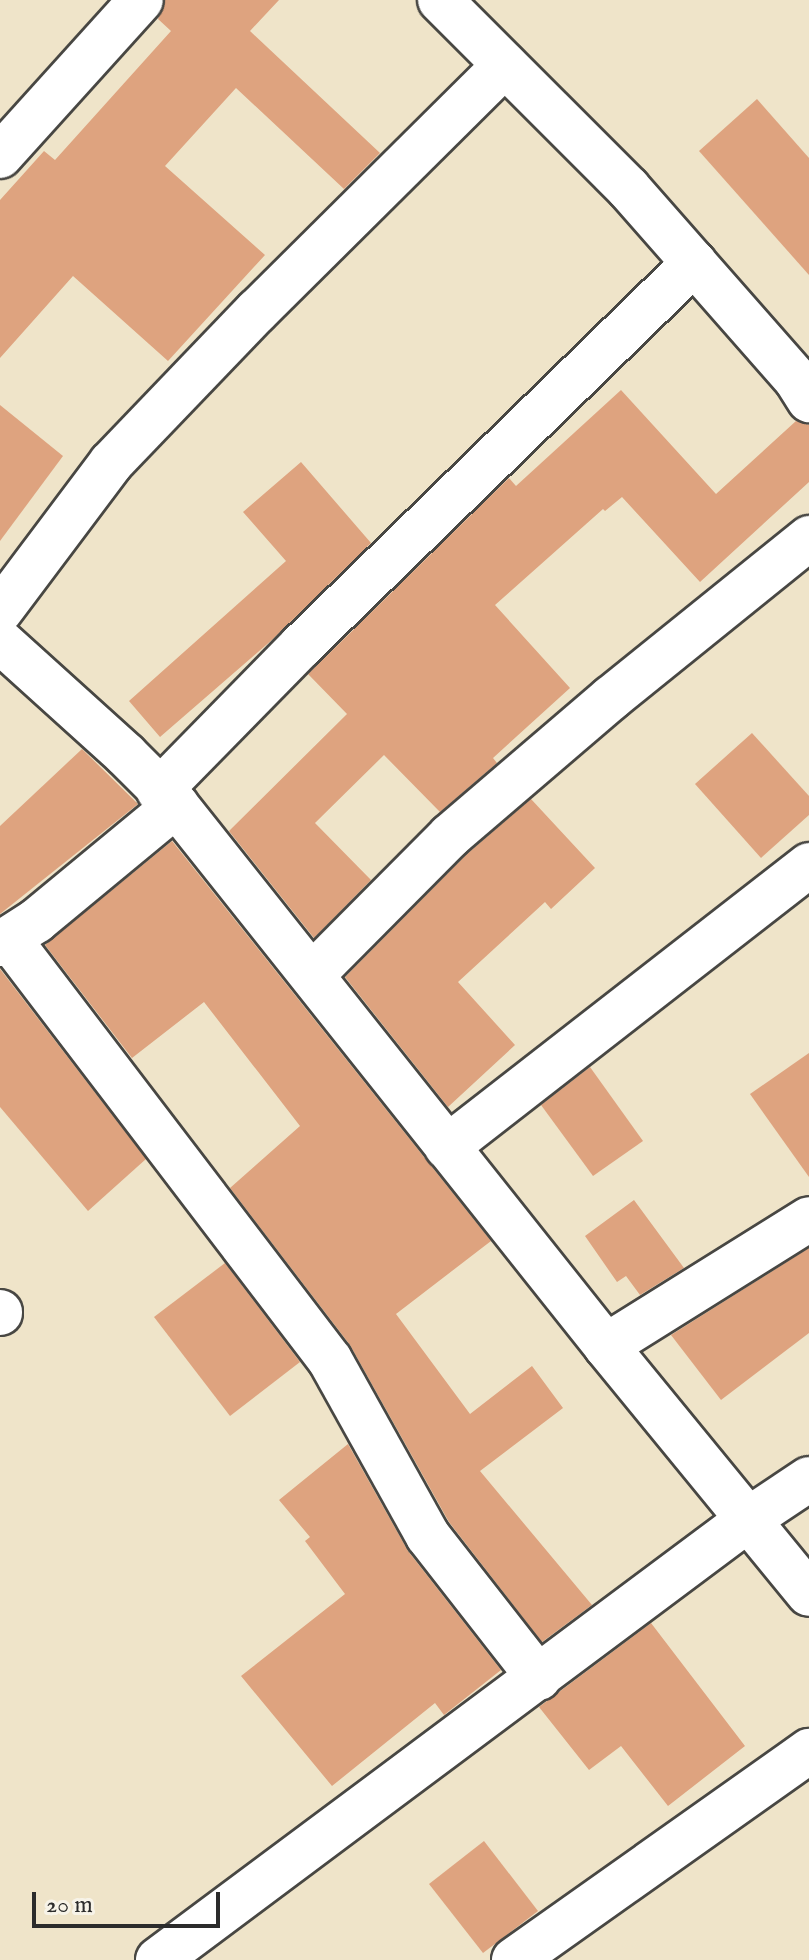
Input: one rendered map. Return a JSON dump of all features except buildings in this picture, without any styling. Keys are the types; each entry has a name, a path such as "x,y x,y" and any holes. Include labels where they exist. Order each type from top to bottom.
{"street":[{"path":"0,156 141,0"},
{"path":"440,0 628,188 796,379 809,400"},
{"path":"0,611 111,463 257,311 505,65"},
{"path":"539,1678 428,1536 330,1360 4,942 36,921 168,798 324,624 694,263"},
{"path":"313,974 450,836 611,698 809,538"},
{"path":"0,641 126,755 168,798 313,974 606,1346 809,1594"},
{"path":"447,1147 809,865"},
{"path":"606,1346 809,1219"},
{"path":"158,1960 749,1519 809,1479"},
{"path":"514,1960 809,1751"}]}
